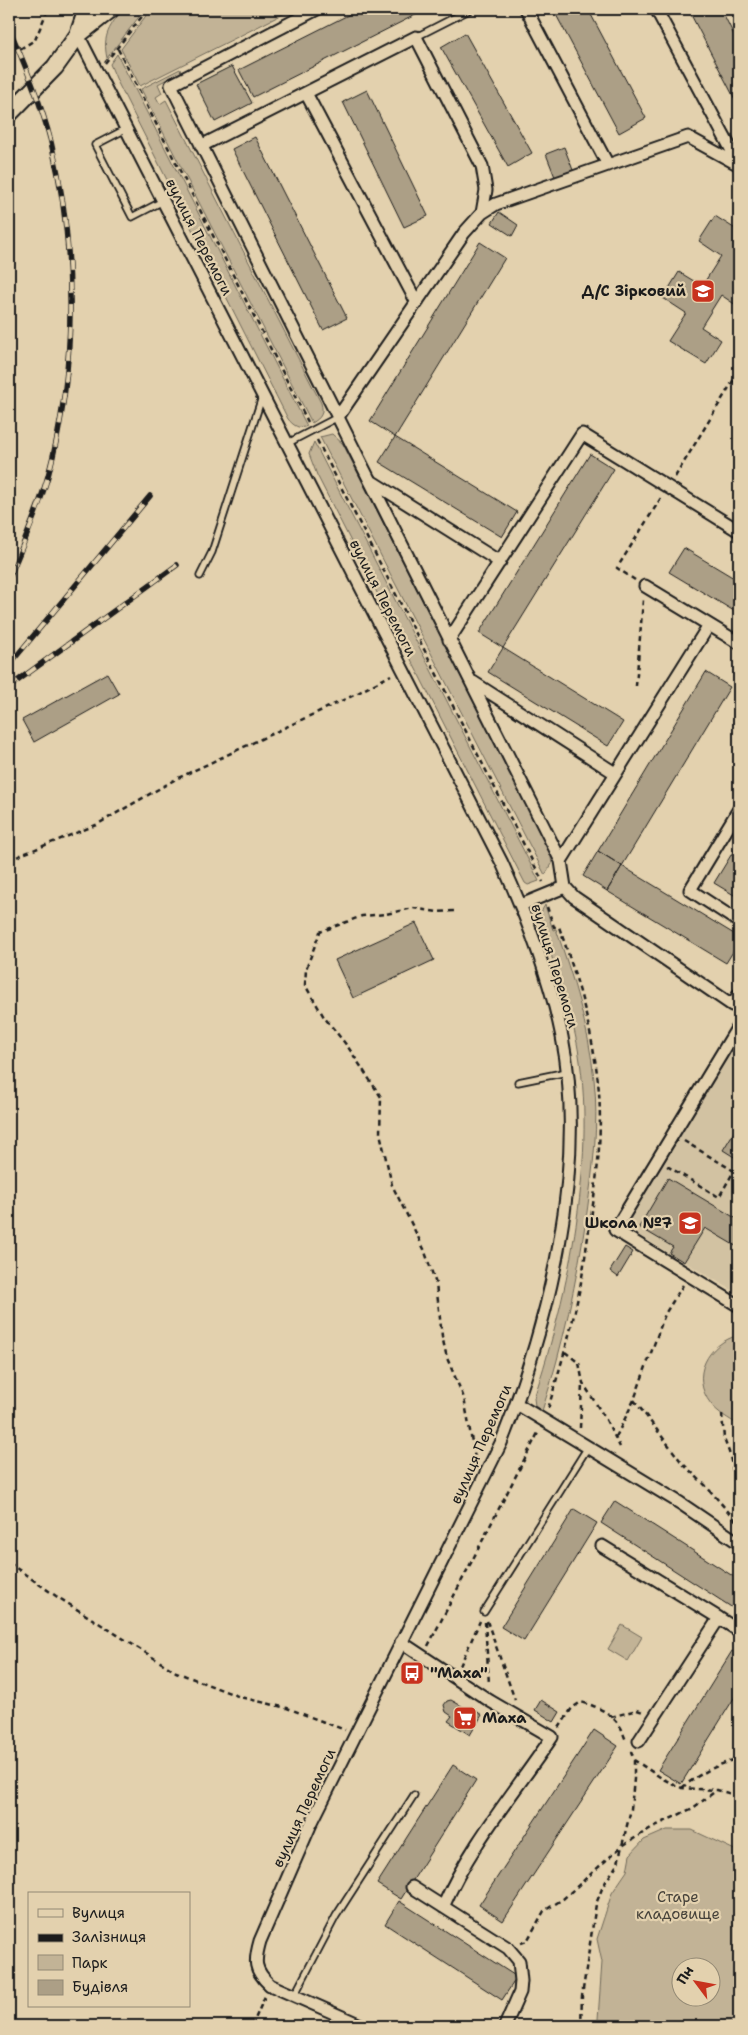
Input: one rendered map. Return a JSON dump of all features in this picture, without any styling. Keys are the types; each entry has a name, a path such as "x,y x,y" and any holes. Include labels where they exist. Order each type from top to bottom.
{"street":[{"path":"78,35 87,9"},
{"path":"9,114 55,67 78,35 111,9"},
{"path":"317,9 171,86 561,861 565,887 574,897 604,919 736,1008 739,994"},
{"path":"526,9 608,165"},
{"path":"656,9 739,165"},
{"name":"вулиця Перемоги","path":"78,35 497,854 521,905 555,1006 567,1072 570,1137 564,1213 538,1340 517,1404 501,1443 400,1642 310,1826 260,1941 256,1965 260,1976 270,1985"},
{"path":"201,146 416,37 482,166 486,190 482,213"},
{"path":"306,93 417,303"},
{"path":"338,417 464,233 482,213 496,204 688,137 739,165"},
{"path":"450,640 582,434 739,531"},
{"path":"370,480 500,562"},
{"path":"645,586 739,643"},
{"path":"561,861 709,625"},
{"path":"472,682 616,773"},
{"path":"739,809 690,890 739,922"},
{"path":"521,905 565,887"},
{"path":"739,1025 615,1230 739,1306"},
{"path":"517,1404 680,1504 739,1543"},
{"path":"602,1546 739,1631"},
{"path":"639,1741 719,1618"},
{"path":"400,1642 490,1701 552,1737 496,1816 454,1882 443,1907"},
{"path":"412,1887 508,1948 519,1961 520,1992 505,2026"},
{"path":"270,1985 363,2026"}],"lane":[{"path":"416,37 471,9"},
{"path":"126,129 95,145 132,217 163,201"},
{"path":"200,576 212,552 263,394"},
{"path":"288,443 338,417"},
{"path":"518,1082 567,1072"},
{"path":"484,1612 584,1445"},
{"path":"294,1996 336,1916 414,1795"}],"path":[{"path":"20,49 35,40 48,9"},
{"path":"97,73 148,9"},
{"path":"118,49 540,875 546,895 546,904 554,927 558,927 579,988 591,1036 599,1093 600,1132 594,1195 579,1292 565,1352 545,1420 422,1658"},
{"path":"636,686 645,586 617,568 739,371"},
{"path":"9,862 23,854 96,825 176,779 354,695 402,669"},
{"path":"454,911 437,912 413,908 386,914 362,916 320,932 306,969 305,985 324,1017 348,1047 380,1097 380,1133 392,1185 424,1249 436,1284 442,1336 447,1358 464,1398 473,1455 481,1483"},
{"path":"670,1159 666,1166 719,1197 734,1171 682,1140 678,1146"},
{"path":"616,1437 634,1400 666,1314 689,1275"},
{"path":"565,1352 579,1362 583,1383 584,1445"},
{"path":"583,1383 616,1437 620,1447"},
{"path":"634,1400 682,1464 706,1486 738,1523 739,1511"},
{"path":"722,1414 724,1439 729,1452 739,1498"},
{"path":"9,1563 56,1596 176,1672 240,1697 286,1708 356,1734"},
{"path":"454,1678 484,1612"},
{"path":"484,1612 490,1701"},
{"path":"484,1612 521,1719"},
{"path":"611,1717 637,1710 655,1716"},
{"path":"682,1788 711,1769 739,1758"},
{"path":"581,2026 582,1996 596,1904 603,1886 618,1863 630,1809 634,1760"},
{"path":"508,1948 527,1941 544,1912 563,1899 622,1846 651,1828 693,1808 717,1790"},
{"path":"252,2026 270,1985"}],"shaded area":[{"path":"739,1037 739,1294 625,1227"}],"green space":[{"path":"123,9 145,9 107,58 106,37"},
{"path":"151,9 293,9 140,86 121,49"},
{"path":"117,54 307,426 296,426 288,419 118,83 110,64"},
{"path":"180,69 181,72 158,84 162,93 156,97 160,104 166,100 321,403 321,415 312,423 141,89"},
{"path":"332,434 343,444 550,851 552,864 545,875 320,437"},
{"path":"314,442 539,881 528,885 525,883 317,475 309,454"},
{"path":"545,905 553,930 556,929 562,947 584,1022 592,1060 596,1113 595,1146 579,1263 563,1337 542,1411 535,1406 534,1398 547,1357 569,1268 582,1176 584,1130 583,1085 577,1043 541,923 541,912"},
{"path":"739,1335 739,1425 724,1416 711,1404 702,1383 702,1372 705,1362 718,1345"},
{"path":"622,1625 642,1637 628,1661 608,1649"},
{"name":"Старе кладовище","path":"667,1830 692,1830 739,1852 739,2026 600,2026 598,2019 602,1962 597,1939 612,1893 627,1871 630,1855 644,1840"}],"building":[{"path":"360,9 427,9 253,97 239,70"},
{"path":"553,9 588,9 646,118 619,133"},
{"path":"688,9 721,9 739,45 739,107"},
{"path":"465,33 532,153 508,167 441,47"},
{"path":"232,66 252,103 215,122 196,84"},
{"path":"367,90 428,216 404,227 343,102"},
{"path":"255,137 347,318 323,330 232,149"},
{"path":"564,147 573,170 555,177 546,154"},
{"path":"499,212 518,225 512,236 492,223"},
{"name":"Д/С Зірковий","path":"715,216 737,230 739,227 739,264 736,269 739,271 739,307 721,295 701,327 721,340 706,364 668,341 686,313 663,298 679,272 702,286 721,256 699,241"},
{"path":"480,242 505,258 395,437 370,421"},
{"path":"395,437 517,512 502,537 379,462"},
{"path":"590,454 614,469 503,648 479,633"},
{"path":"684,548 739,581 739,614 669,572"},
{"path":"503,648 623,722 608,746 488,672"},
{"path":"706,672 730,687 622,866 598,851"},
{"path":"107,673 119,694 34,742 22,720"},
{"path":"739,842 739,898 714,883"},
{"path":"598,851 622,866 607,891 583,876"},
{"path":"622,866 739,937 739,942 726,963 607,891"},
{"path":"416,923 434,960 353,998 335,960"},
{"path":"739,1124 739,1160 723,1150"},
{"name":"Школа №7","path":"668,1178 737,1219 739,1214 739,1248 705,1228 684,1262 669,1253 673,1247 639,1227"},
{"path":"625,1247 633,1252 618,1277 610,1271"},
{"path":"615,1501 739,1580 739,1612 601,1523"},
{"path":"574,1509 597,1523 524,1641 501,1627"},
{"path":"732,1651 739,1655 739,1690 681,1784 658,1770"},
{"name":"Маха","path":"451,1700 474,1713 476,1711 482,1715 470,1735 448,1721 452,1716 446,1712 444,1705 447,1701"},
{"path":"541,1700 560,1712 554,1722 535,1710"},
{"path":"594,1730 618,1746 503,1921 479,1905"},
{"path":"453,1765 476,1780 401,1899 377,1884"},
{"path":"399,1901 517,1977 502,2000 385,1924"}],"railway":[{"path":"9,28 38,99 51,142 60,183 66,224 70,309 69,352 58,435 40,502 9,578"},
{"path":"9,665 150,496"},
{"path":"9,687 177,565"}],"place":[{"name":"Д/С Зірковий","path":"703,291"},
{"name":"Школа №7","path":"690,1223"},
{"name":"\"Маха\"","path":"412,1673"},
{"name":"Маха","path":"465,1718"}]}
